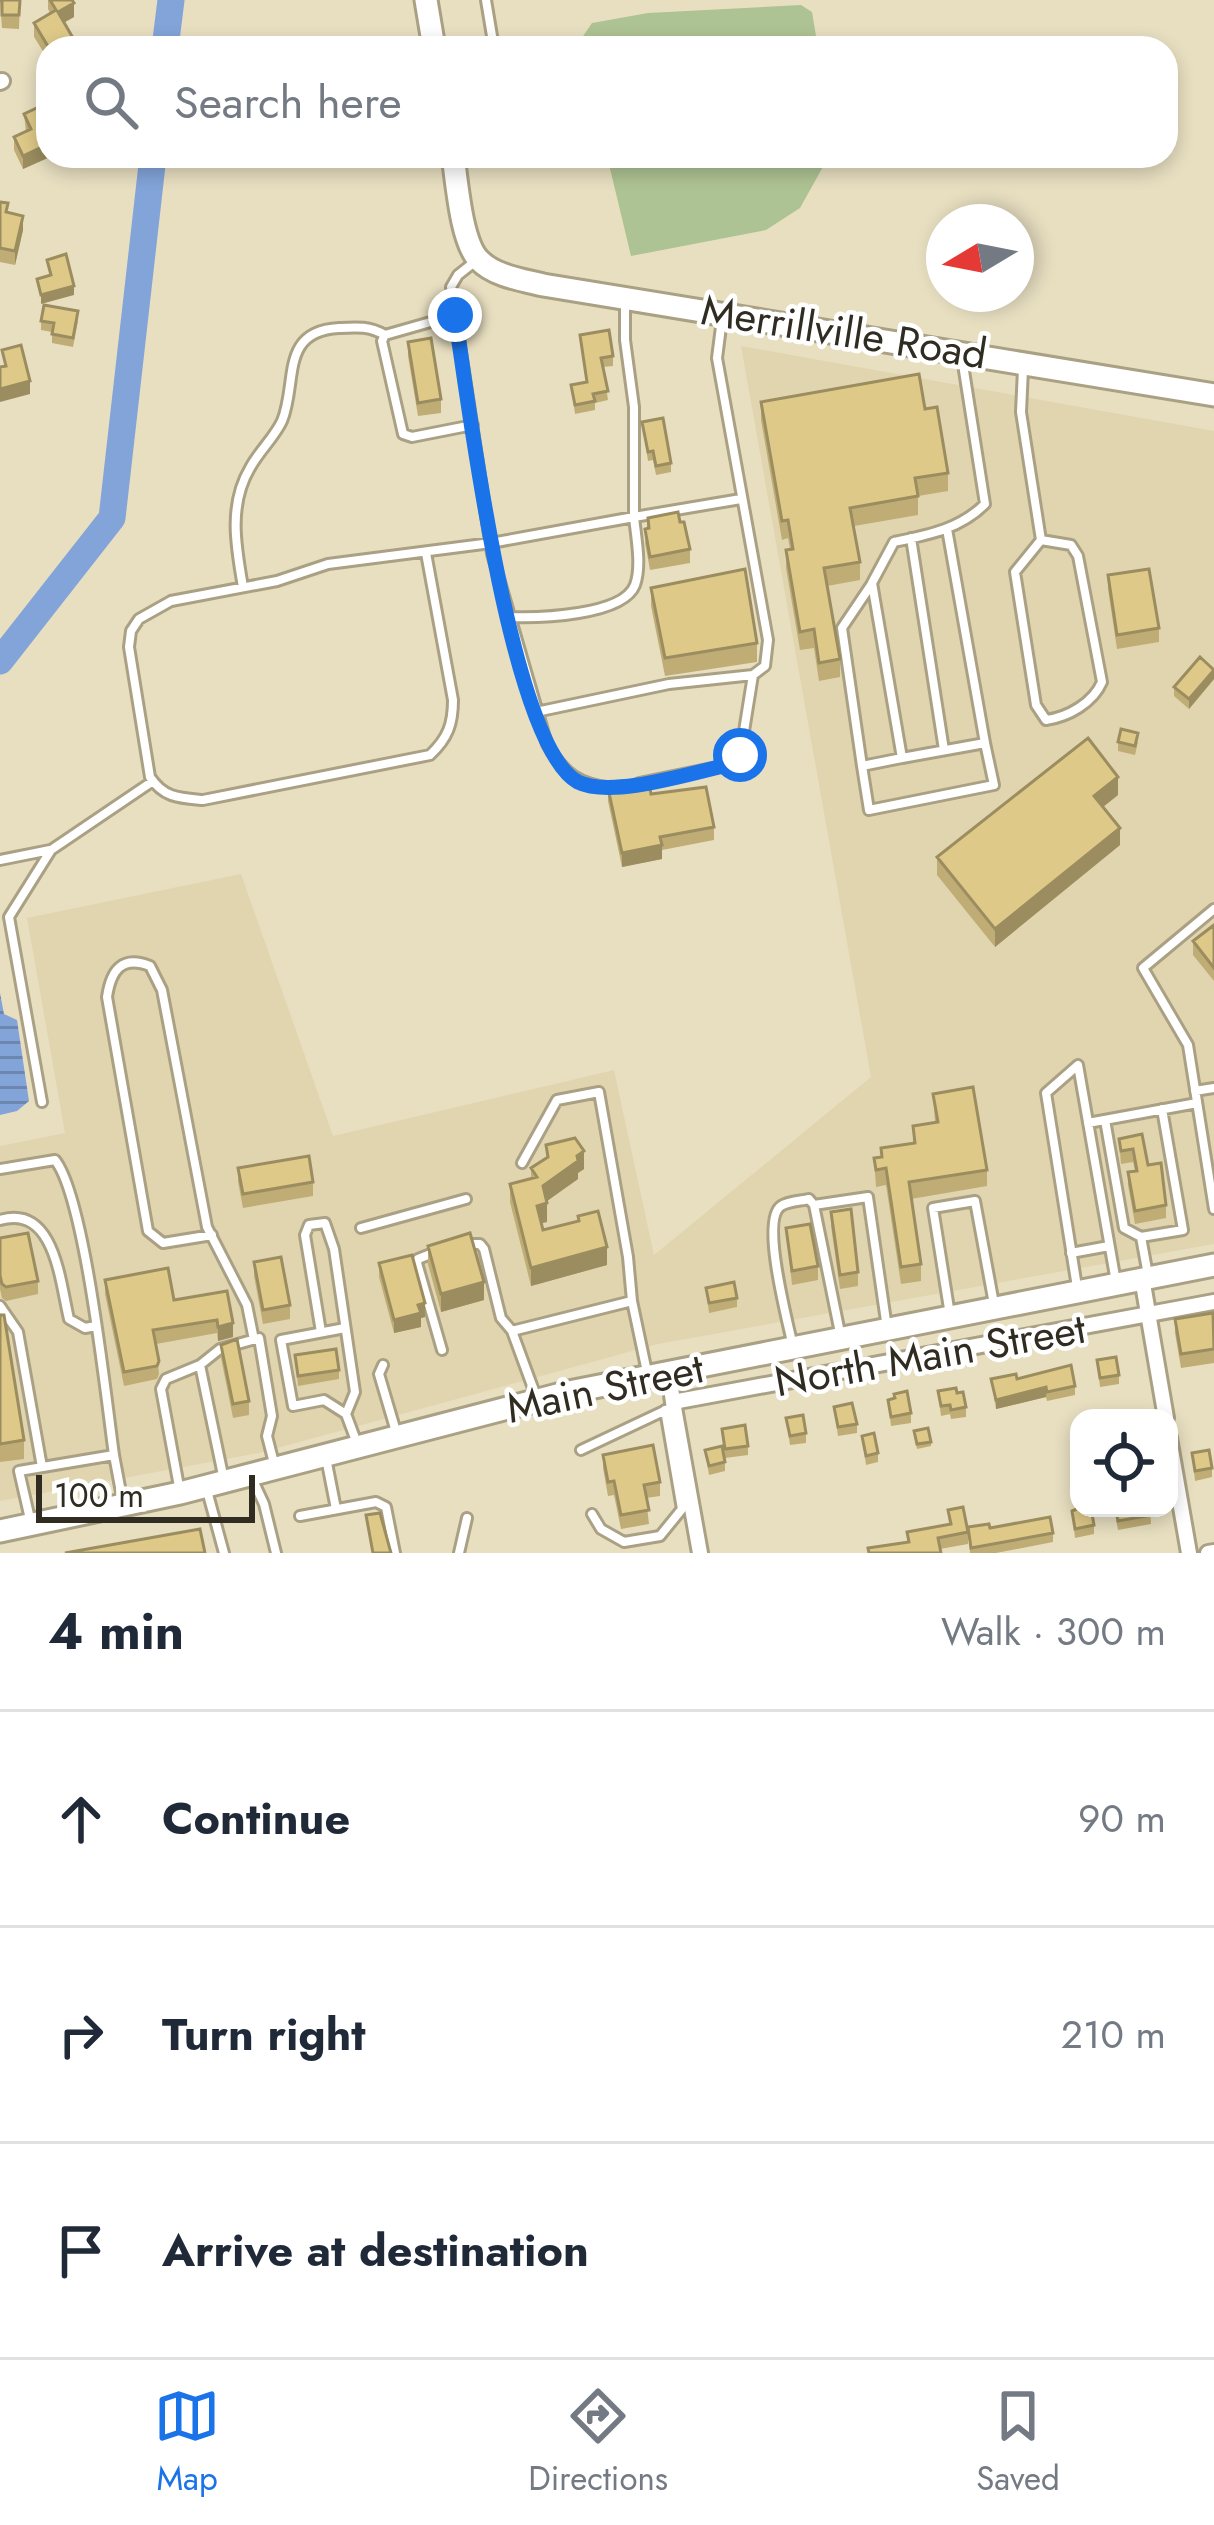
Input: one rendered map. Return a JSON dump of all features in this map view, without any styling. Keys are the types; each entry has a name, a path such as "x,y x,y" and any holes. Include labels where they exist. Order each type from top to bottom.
{"main road":[{"path":"426,0 432,36"},
{"path":"455,168 466,232 478,260"},
{"name":"Merrillville Road","path":"478,260 505,275 543,285 1214,395"},
{"name":"Main Street","path":"0,1531 215,1484 538,1400 1214,1265"}],"street":[{"path":"1145,1277 1164,1409"},
{"name":"North Main Street","path":"671,1406 1214,1302"},
{"path":"658,1376 671,1406 700,1553"},
{"path":"1178,1490 1189,1553"}],"lane":[{"path":"486,0 492,36"},
{"path":"478,260 451,287 472,425 491,543 509,617 536,712 559,766 580,783 610,789 732,764 740,755 753,675"},
{"path":"509,617 566,614 614,604 627,597 637,571 634,406 625,297"},
{"path":"536,712 669,685 753,675 765,666 768,640 717,358 722,312"},
{"path":"455,315 385,335 382,340 403,434 412,437 472,425"},
{"path":"243,587 236,504 250,466 280,426 295,353 317,332 330,328 371,327 385,335"},
{"path":"946,529 994,785 869,809 842,628 894,542 946,529 985,504 961,351"},
{"path":"1023,361 1021,412 1041,540 1015,572 1036,705 1046,719 1065,717 1099,691 1102,682 1078,556 1071,545 1041,540"},
{"path":"426,553 453,700 453,721 444,742 430,755 203,800 176,798 159,790 153,781 131,675 131,631 139,619 171,601 328,564 491,543 741,499"},
{"path":"911,538 944,750"},
{"path":"872,583 902,758"},
{"path":"862,766 985,742"},
{"path":"42,1102 9,917 51,850 153,781"},
{"path":"0,860 51,850"},
{"path":"1214,909 1143,968 1188,1045 1214,1209"},
{"path":"212,1235 163,1243 148,1231 107,997 111,974 118,966 135,961 150,966 168,1009 196,1185 212,1235 247,1305 254,1340"},
{"path":"1078,1291 1046,1093 1078,1065 1116,1283"},
{"path":"1196,1091 1214,1088"},
{"path":"521,1163 557,1100 598,1092 632,1301 658,1376"},
{"path":"1088,1123 1197,1103"},
{"path":"1105,1120 1124,1228 1141,1238 1183,1230 1162,1109"},
{"path":"0,1168 55,1160 69,1187 123,1505"},
{"path":"814,1205 868,1197 887,1329"},
{"path":"361,1228 466,1199"},
{"path":"793,1348 772,1239 773,1216 791,1202 809,1199 814,1205 841,1339"},
{"path":"950,1316 933,1208 975,1201 995,1308"},
{"path":"0,1220 14,1216 42,1228 51,1244 69,1319 85,1328 96,1326"},
{"path":"321,1332 305,1235 309,1226 328,1225 355,1392 346,1414"},
{"path":"1141,1238 1145,1277"},
{"path":"442,1350 417,1263 425,1255 471,1242 484,1249 501,1318 512,1331 538,1400"},
{"path":"1072,1252 1109,1246"},
{"path":"512,1331 632,1301"},
{"path":"0,1306 18,1332 42,1468"},
{"path":"345,1328 280,1340 292,1406 324,1400 346,1414 359,1447"},
{"path":"180,1492 161,1389 166,1379 200,1365 220,1349 259,1338 272,1416 266,1436 275,1468"},
{"path":"200,1365 224,1553"},
{"path":"383,1365 379,1374 397,1437"},
{"path":"581,1450 671,1406 682,1509 660,1536 624,1543 601,1529 592,1514"},
{"path":"31,1524 19,1472 114,1455"},
{"path":"326,1455 336,1509"},
{"path":"251,1474 276,1553"},
{"path":"300,1516 376,1502 386,1507 395,1553"},
{"path":"459,1553 466,1518"}],"shaded area":[{"path":"741,346 1214,431 1214,1244 658,1344 259,1453 0,1501 0,1146 65,1133 27,918 241,874 333,1136 614,1070 654,1255 871,1077"}],"green space":[{"path":"801,5 812,12 816,36 583,36 592,23 648,13"},
{"path":"610,168 822,168 800,208 766,230 631,256"}],"water":[{"path":"0,993 4,1014 17,1020 29,1101 17,1111 0,1115"}],"building":[{"path":"0,0 20,0 19,15 2,15"},
{"path":"50,0 74,3 58,12 72,36 42,36 34,23 56,10"},
{"path":"36,108 36,150 23,156 14,137 31,129 24,114"},
{"path":"0,202 8,203 6,212 23,216 15,251 0,248"},
{"path":"66,254 74,286 41,295 37,279 51,275 47,260"},
{"path":"44,305 78,311 73,338 52,334 54,323 41,321"},
{"path":"609,330 613,356 601,358 608,391 593,394 595,401 575,405 571,385 587,382 580,335"},
{"path":"431,338 441,399 418,403 408,342"},
{"path":"21,345 30,381 0,389 0,367 6,366 2,350"},
{"path":"919,374 925,409 937,407 948,473 915,478 918,496 850,508 860,562 824,568 840,659 819,663 814,629 800,632 786,550 793,549 788,520 782,521 761,402"},
{"path":"663,418 671,463 656,466 642,422"},
{"path":"678,512 690,549 650,557 648,518"},
{"path":"745,569 757,643 665,658 651,588"},
{"path":"1149,569 1159,628 1117,635 1108,575"},
{"path":"1200,657 1214,670 1189,699 1174,687"},
{"path":"1121,729 1138,733 1135,746 1118,742"},
{"path":"1088,738 1118,777 1094,796 1120,828 995,929 937,857"},
{"path":"648,779 651,794 706,787 714,827 660,837 662,845 622,853 608,788"},
{"path":"1214,925 1214,968 1193,941"},
{"path":"973,1087 987,1170 909,1182 921,1264 901,1267 886,1168 876,1170 874,1158 882,1157 881,1148 915,1143 913,1126 938,1122 933,1094"},
{"path":"1142,1134 1148,1165 1161,1163 1166,1205 1135,1211 1128,1172 1137,1171 1133,1149 1121,1151 1119,1139"},
{"path":"575,1138 584,1151 578,1161 543,1186 547,1203 537,1206 543,1230 598,1211 607,1247 531,1268 510,1184 537,1177 531,1168 548,1157 546,1145"},
{"path":"309,1156 313,1182 243,1194 238,1168"},
{"path":"851,1209 858,1272 840,1275 831,1212"},
{"path":"810,1224 818,1266 792,1271 786,1228"},
{"path":"28,1233 38,1281 6,1287 0,1275 0,1238"},
{"path":"470,1233 484,1282 441,1294 428,1246"},
{"path":"412,1255 425,1303 418,1305 421,1313 394,1320 379,1263"},
{"path":"281,1257 290,1305 263,1310 254,1262"},
{"path":"168,1268 174,1300 227,1291 233,1323 218,1327 217,1320 153,1330 157,1366 124,1372 105,1280"},
{"path":"734,1282 737,1298 709,1303 706,1288"},
{"path":"1213,1313 1214,1349 1181,1354 1175,1319"},
{"path":"0,1315 4,1315 24,1440 0,1444"},
{"path":"237,1339 249,1401 233,1404 221,1345"},
{"path":"336,1349 339,1370 298,1376 295,1355"},
{"path":"1116,1357 1119,1375 1100,1378 1097,1360"},
{"path":"1071,1365 1075,1386 1047,1392 1046,1387 996,1400 991,1379 1016,1374 1017,1379"},
{"path":"956,1388 957,1393 963,1392 966,1407 941,1406 938,1391"},
{"path":"907,1391 911,1413 891,1417 888,1400"},
{"path":"852,1403 857,1424 838,1427 834,1407"},
{"path":"803,1415 806,1433 790,1436 786,1418"},
{"path":"745,1425 748,1446 725,1449 722,1429"},
{"path":"928,1428 931,1442 917,1444 914,1431"},
{"path":"874,1433 878,1453 866,1456 862,1436"},
{"path":"653,1445 660,1482 644,1485 649,1510 621,1515 603,1455"},
{"path":"722,1446 725,1462 709,1466 705,1450"},
{"path":"1209,1450 1212,1468 1195,1471 1192,1453"},
{"path":"963,1507 968,1532 938,1538 941,1553 869,1553 868,1548 909,1542 907,1532 951,1524 948,1510"},
{"path":"380,1513 391,1553 373,1553 366,1515"},
{"path":"1050,1517 1053,1533 971,1548 968,1527 989,1524 990,1528"},
{"path":"1073,1517 1093,1517 1094,1525 1075,1529"},
{"path":"200,1529 205,1553 65,1553"}],"waterway":[{"path":"166,36 171,0"},
{"path":"0,661 112,518 152,168"}],"route":[{"path":"455,315 493,554 528,689 559,766 580,783 610,789 732,764 740,755"}]}
